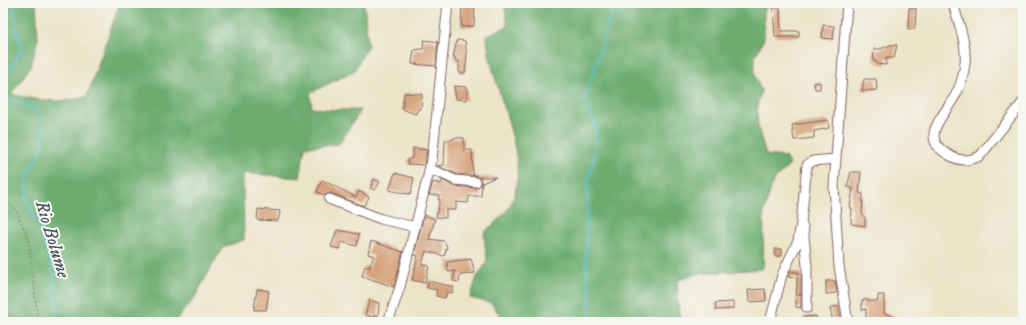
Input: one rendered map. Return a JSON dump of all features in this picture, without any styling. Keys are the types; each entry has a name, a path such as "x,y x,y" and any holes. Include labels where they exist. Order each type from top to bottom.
{"street":[{"path":"388,322 400,287 432,160 448,3"},
{"path":"847,3 835,159 834,211 839,266 848,322"},
{"path":"953,3 962,33 965,61 958,92 934,127 934,137 940,148 959,160 970,160 980,156 1023,102"},
{"path":"771,318 782,275 798,241 807,165 813,161 835,159"},
{"path":"430,170 455,180 476,182"},
{"path":"329,200 381,219 415,227"},
{"path":"801,223 804,230 807,266 807,308"}],"path":[{"path":"3,197 16,210 29,240 38,322"}],"green space":[{"path":"3,3 36,3 38,38 31,66 11,94 39,100 59,101 78,99 87,96 120,3 364,3 368,45 354,71 310,93 312,108 361,110 339,144 305,147 300,178 243,173 244,240 223,247 193,300 174,322 3,322"},
{"path":"504,3 769,3 764,12 764,39 755,56 755,75 761,91 757,106 758,127 766,155 785,157 790,165 773,181 764,212 763,269 695,274 677,281 678,307 681,322 502,322 502,318 491,303 470,298 477,277 487,262 484,233 509,208 517,185 517,165 514,143 494,75 489,54 487,35 508,26"}],"building":[{"path":"462,3 475,3 474,26 461,27"},
{"path":"773,8 780,8 781,31 799,31 799,37 775,37"},
{"path":"909,8 916,8 915,29 908,29"},
{"path":"823,25 834,26 833,39 822,38"},
{"path":"424,40 438,42 436,66 412,64 414,50 423,49"},
{"path":"457,40 465,41 467,56 465,73 459,73 459,61 455,61 455,57 453,57"},
{"path":"890,45 897,45 894,58 886,58 886,65 877,64 877,62 873,61 874,49 880,49"},
{"path":"864,79 876,79 877,90 862,91"},
{"path":"820,82 820,89 815,89 814,83"},
{"path":"454,86 467,87 467,100 456,99"},
{"path":"404,93 422,94 421,109 418,109 416,114 402,109"},
{"path":"828,120 829,128 814,131 814,138 794,140 792,125"},
{"path":"453,138 464,138 464,150 472,150 473,175 477,176 457,174 437,166 444,165 445,140 453,140"},
{"path":"413,148 427,150 424,165 408,164 408,159 411,159 413,155"},
{"path":"851,172 861,172 859,193 863,194 862,214 865,218 865,226 851,224 852,208 850,208 853,188 847,187"},
{"path":"395,173 414,178 411,193 408,194 389,190"},
{"path":"479,177 496,177 482,183"},
{"path":"374,179 380,182 375,190 370,188"},
{"path":"322,180 356,197 359,191 369,197 364,206 331,193 324,195 317,192"},
{"path":"442,180 454,186 476,188 482,183 481,196 469,196 468,203 456,202 456,210 446,210 446,218 436,217 440,199 438,199 439,195 429,195 433,182 441,184"},
{"path":"258,209 280,211 278,221 257,220"},
{"path":"424,215 435,219 429,239 444,241 447,247 444,256 426,251 422,264 429,266 425,283 412,280 418,256 414,255"},
{"path":"337,230 359,234 357,246 341,242 339,249 331,247"},
{"path":"371,241 403,252 394,287 362,276 365,266 369,268 374,256 368,254"},
{"path":"775,249 782,249 782,256 775,256"},
{"path":"471,259 475,273 460,275 459,282 453,281 455,271 448,272 447,262"},
{"path":"790,271 801,273 801,308 796,307 797,278 788,277"},
{"path":"428,281 454,287 452,293 447,292 445,298 436,296 437,290 427,288"},
{"path":"826,281 835,281 837,293 826,294"},
{"path":"257,289 269,291 266,310 254,310"},
{"path":"765,289 766,301 749,302 748,290"},
{"path":"878,295 884,295 884,313 896,317 886,318 886,320 866,321 866,309 862,310 862,301 866,299 868,301 878,301"},
{"path":"370,300 379,303 378,316 374,315 373,317 365,315"},
{"path":"733,302 733,309 716,310 715,303"},
{"path":"838,306 842,322 833,322 830,308"},
{"path":"816,316 817,322 803,322 803,317"}],"waterway":[{"name":"Rio Bolume","path":"3,80 22,49 17,32 14,3"},
{"path":"591,322 590,295 586,261 588,183 595,150 596,128 585,98 615,3"},
{"name":"Rio Bolume","path":"3,95 11,101 36,108 42,126 43,146 27,178 27,201 37,222 54,273 57,322"}]}
